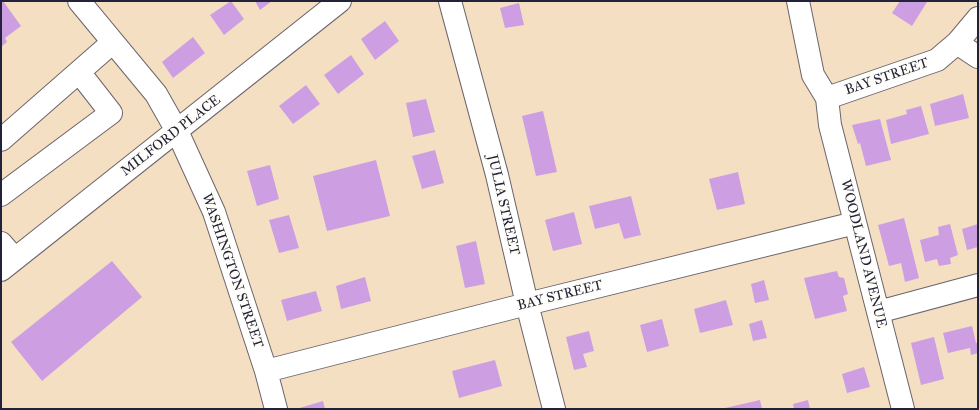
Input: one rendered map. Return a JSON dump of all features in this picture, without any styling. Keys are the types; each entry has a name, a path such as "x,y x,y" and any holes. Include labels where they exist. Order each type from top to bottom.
{"street":[{"name":"WASHINGTON STREET","path":"80,1 156,94 177,131 214,212 266,371 276,409"},
{"name":"MILFORD PLACE","path":"8,264 340,1"},
{"name":"JULIA STREET","path":"450,1 497,175 527,304 554,409"},
{"path":"798,1 813,75 827,98"},
{"name":"BAY STREET","path":"827,98 937,60 957,43 978,18"},
{"path":"1,140 113,42"},
{"path":"957,43 978,57"},
{"path":"1,195 111,113 79,72"},
{"name":"WOODLAND AVENUE","path":"827,98 830,125 903,409"},
{"name":"BAY STREET","path":"266,371 527,304 855,223"},
{"path":"1,243 8,264"},
{"path":"878,312 978,285"}],"building":[{"path":"1,1 3,1 21,26 5,38 7,42 1,47"},
{"path":"231,1 244,19 224,35 210,15"},
{"path":"255,1 272,1 260,10"},
{"path":"900,1 927,2 912,26 892,13"},
{"path":"519,3 524,25 505,28 500,8"},
{"path":"385,21 399,41 375,60 361,39"},
{"path":"193,37 205,53 173,78 162,62"},
{"path":"351,55 364,74 338,94 324,75"},
{"path":"306,85 320,104 293,124 279,106"},
{"path":"963,94 969,118 935,126 930,104"},
{"path":"426,99 435,132 413,137 406,103"},
{"path":"921,106 929,134 891,144 886,120 907,114 906,110"},
{"path":"543,111 557,172 536,176 522,116"},
{"path":"880,119 891,160 866,166 860,143 858,144 852,125"},
{"path":"435,150 444,183 422,189 412,156"},
{"path":"376,160 390,216 327,231 313,176"},
{"path":"270,165 279,199 257,206 247,171"},
{"path":"738,172 745,204 717,210 709,179"},
{"path":"631,196 641,235 624,239 619,223 595,229 589,206"},
{"path":"574,212 582,244 553,251 545,220"},
{"path":"289,215 299,248 279,253 269,220"},
{"path":"904,218 919,278 905,282 901,263 889,266 878,225"},
{"path":"950,224 958,255 950,258 951,264 939,266 937,259 925,262 920,240 939,235 938,227"},
{"path":"978,224 978,247 967,250 962,229"},
{"path":"476,241 485,284 465,288 456,246"},
{"path":"112,261 142,297 42,381 11,342"},
{"path":"837,271 839,277 844,278 848,294 843,296 847,311 815,319 804,278"},
{"path":"365,277 371,301 341,309 336,286"},
{"path":"764,280 769,300 755,303 751,284"},
{"path":"316,291 322,311 287,321 281,300"},
{"path":"726,300 733,325 700,333 694,309"},
{"path":"662,319 669,346 647,352 640,325"},
{"path":"762,320 767,338 753,341 749,324"},
{"path":"972,326 976,343 978,343 978,353 971,355 970,348 948,353 943,333"},
{"path":"589,331 594,351 583,354 587,367 574,370 566,337"},
{"path":"934,337 944,379 921,385 911,343"},
{"path":"495,360 502,386 459,398 452,371"},
{"path":"864,367 870,387 847,393 842,374"},
{"path":"760,400 762,409 725,409 725,408"},
{"path":"808,400 810,409 794,409 793,404"},
{"path":"323,401 325,409 296,409"}]}
